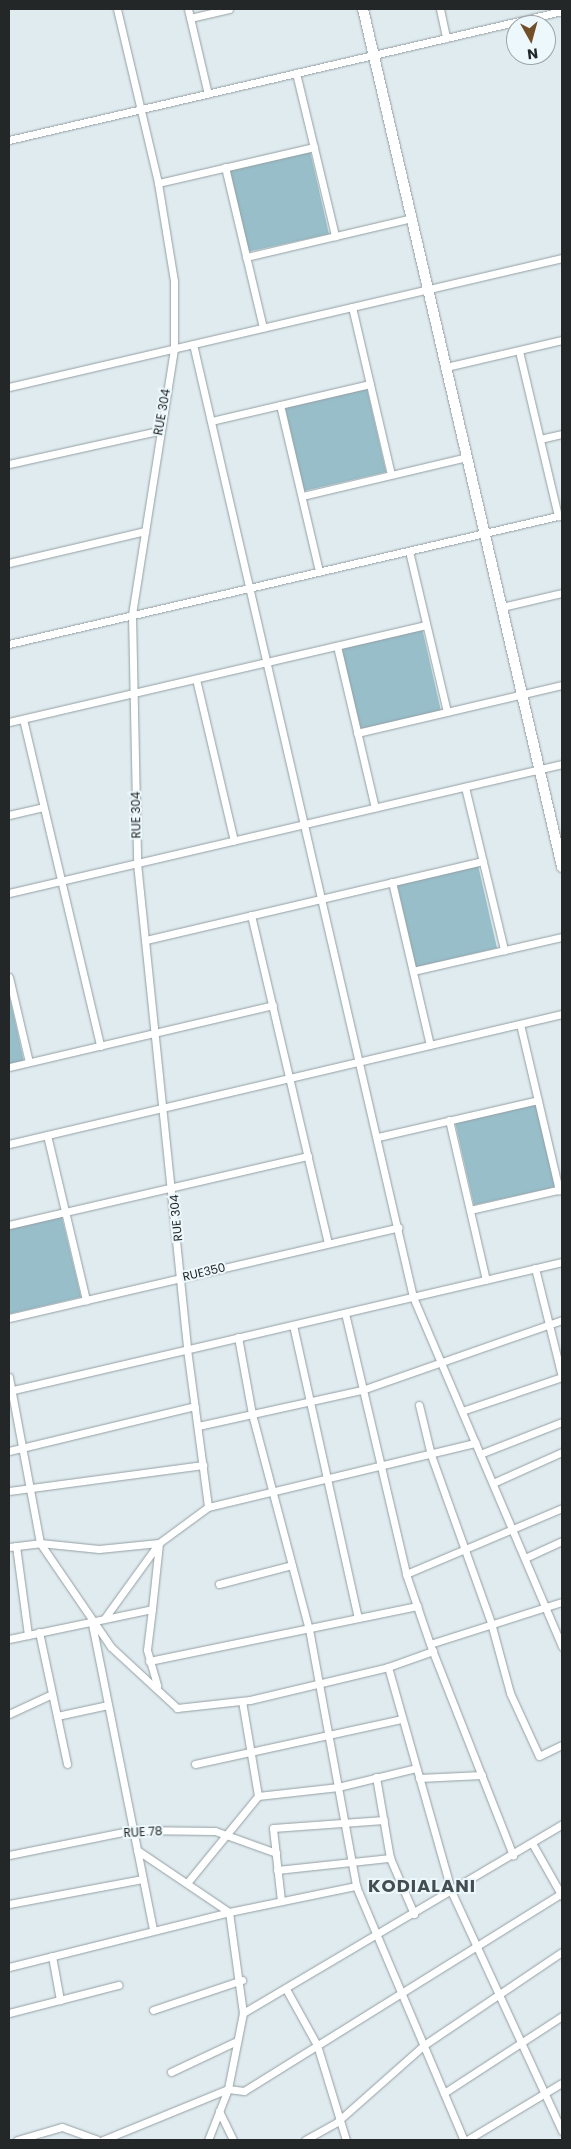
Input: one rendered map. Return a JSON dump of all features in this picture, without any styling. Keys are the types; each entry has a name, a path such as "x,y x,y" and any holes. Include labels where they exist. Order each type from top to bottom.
{"street":[{"name":"RUE 304","path":"117,9 158,183 174,281 174,349 158,431 146,532 132,615 137,863 173,1187 187,1349 208,1507"},
{"path":"188,9 208,94"},
{"path":"190,18 229,9"},
{"path":"363,9 522,695 559,842 562,867"},
{"path":"440,9 446,38"},
{"path":"9,140 562,11"},
{"path":"296,73 335,236"},
{"path":"158,183 314,147"},
{"path":"225,167 263,328"},
{"path":"246,257 412,218"},
{"path":"9,387 562,258"},
{"path":"352,307 392,475"},
{"path":"446,367 562,340"},
{"path":"193,344 399,1227 413,1297 562,1647"},
{"path":"9,644 560,515 519,350"},
{"path":"211,421 370,384"},
{"path":"280,405 319,571"},
{"path":"9,464 158,431"},
{"path":"540,439 562,434"},
{"path":"302,496 467,457"},
{"path":"9,563 146,532"},
{"path":"409,551 446,712"},
{"path":"502,607 562,592"},
{"path":"9,722 426,625"},
{"path":"337,646 375,808"},
{"path":"196,679 234,840"},
{"path":"357,733 562,685"},
{"path":"23,719 100,1046"},
{"path":"9,893 562,764"},
{"path":"465,787 504,950"},
{"path":"9,815 43,807"},
{"path":"146,940 483,861"},
{"path":"392,882 430,1045"},
{"path":"251,915 328,1243"},
{"path":"413,971 562,936"},
{"path":"9,977 29,1062"},
{"path":"9,1067 272,1006"},
{"path":"9,1144 562,1014"},
{"path":"470,1210 561,1189 520,1024"},
{"path":"378,1137 538,1100"},
{"path":"449,1120 486,1280"},
{"path":"47,1135 86,1300"},
{"path":"9,1225 308,1156"},
{"name":"RUE350","path":"9,1318 399,1227"},
{"path":"10,1391 562,1262"},
{"path":"462,1411 562,1377 535,1268"},
{"path":"344,1313 379,1468 406,1574 431,1648 513,1855"},
{"path":"198,1426 362,1390 562,1320"},
{"path":"293,1325 358,1618"},
{"path":"238,1338 252,1414 308,1629 356,1886 465,2140 562,2083"},
{"path":"9,1377 10,1391 24,1447 40,1543 91,1621 111,1647 177,1708 242,1701 388,1667 491,1622 562,1602"},
{"path":"419,1405 431,1455 491,1622 510,1693 539,1756 562,1745"},
{"path":"9,1451 195,1406"},
{"path":"480,1454 562,1422"},
{"path":"104,1619 159,1543 208,1507 379,1468 476,1443"},
{"path":"493,1483 562,1452"},
{"path":"9,1491 203,1465"},
{"path":"406,1574 562,1508"},
{"path":"525,1558 562,1541"},
{"path":"28,1635 12,1547 40,1543 99,1549 159,1543"},
{"path":"158,1689 149,1661 159,1543"},
{"path":"219,1584 292,1565"},
{"path":"149,1661 417,1606"},
{"path":"9,1639 152,1609"},
{"path":"91,1621 154,1930"},
{"path":"39,1632 67,1764"},
{"path":"388,1667 401,1719 452,1893 562,2132"},
{"path":"9,1714 52,1694"},
{"path":"242,1701 258,1796"},
{"path":"57,1716 108,1705"},
{"path":"195,1764 401,1719"},
{"path":"187,1884 209,1862 226,1833 258,1796 338,1787 416,1768"},
{"path":"419,1778 482,1775"},
{"path":"376,1778 390,1858 414,1914"},
{"path":"281,1901 273,1828 384,1820"},
{"path":"243,2013 452,1893 562,1824"},
{"name":"RUE 78","path":"9,1855 133,1830 226,1833 276,1853"},
{"path":"103,2140 228,2089 244,2091 562,1894 532,1843"},
{"path":"137,1850 229,1912 242,1980 243,2013 228,2089 208,2140"},
{"path":"277,1870 390,1858"},
{"path":"9,1904 143,1878"},
{"path":"9,1967 229,1912 356,1886"},
{"path":"305,2140 337,2122 424,2045 562,1952"},
{"path":"52,1956 60,2000"},
{"path":"153,2010 242,1980"},
{"path":"9,2013 118,1986"},
{"path":"286,1988 317,2045 337,2122 346,2140"},
{"path":"444,2093 562,2016"},
{"path":"171,2072 237,2041"},
{"path":"219,2111 233,2140"},
{"path":"17,2140 62,2127 97,2140"}],"shaded area":[{"path":"310,151 329,234 247,252 229,169"},
{"path":"367,389 386,472 304,491 285,407"},
{"path":"422,628 441,711 360,729 341,646"},
{"path":"478,865 497,948 416,967 397,884"},
{"path":"9,994 24,1062 9,1065"},
{"path":"536,1104 555,1187 474,1205 455,1122"},
{"path":"61,1214 81,1297 9,1314 9,1227"}],"district":[{"name":"KODIALANI","path":"422,1886"}]}
